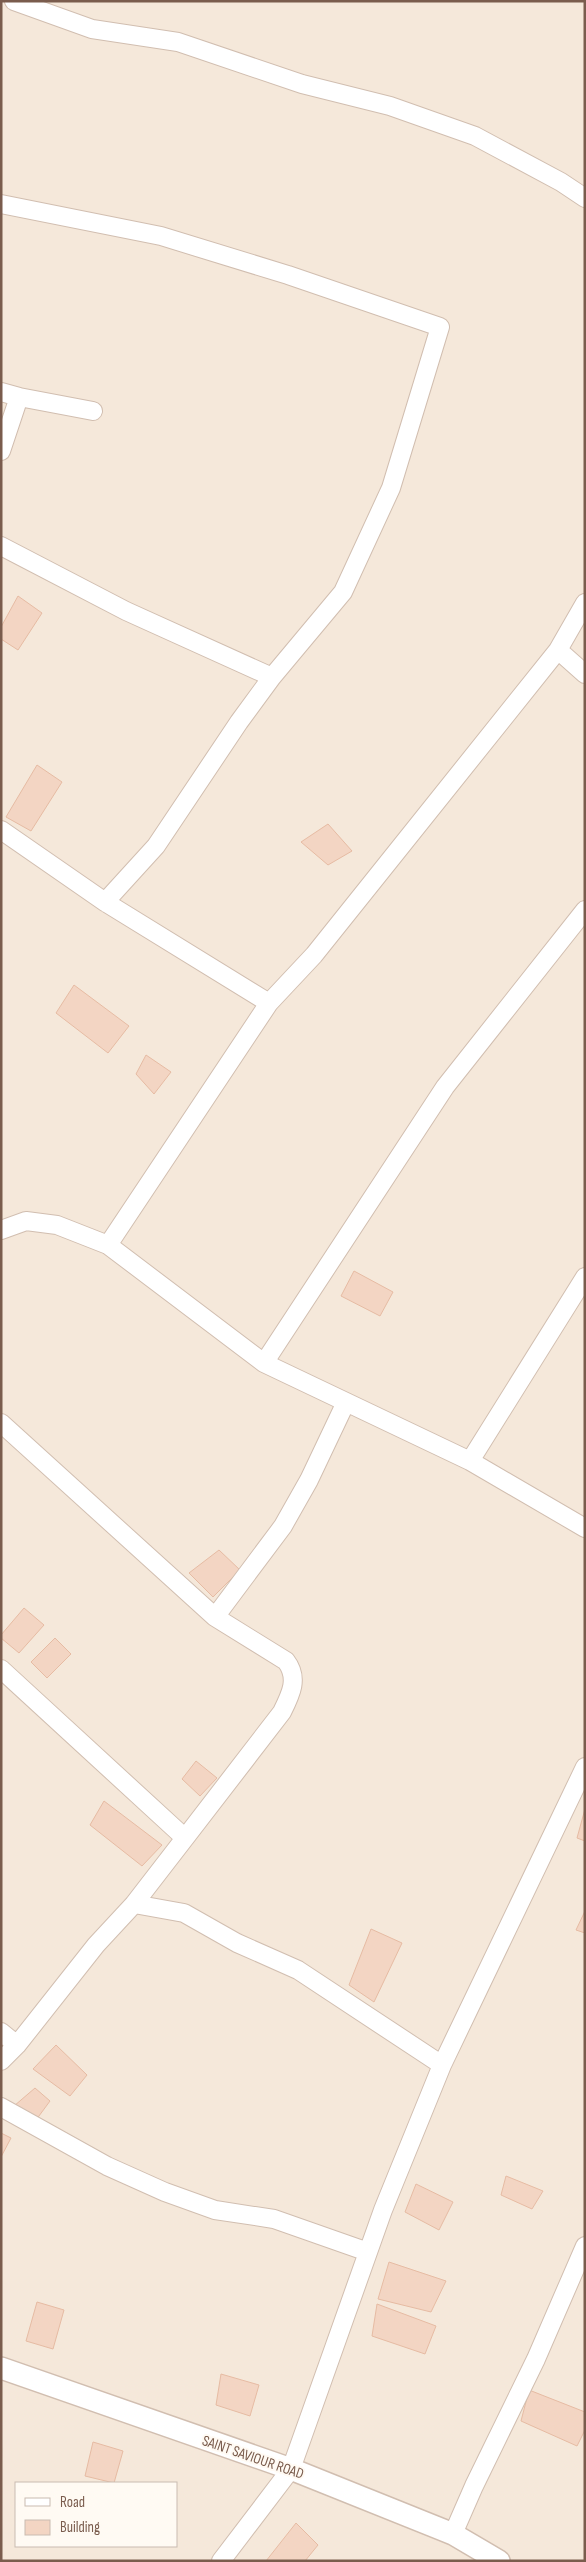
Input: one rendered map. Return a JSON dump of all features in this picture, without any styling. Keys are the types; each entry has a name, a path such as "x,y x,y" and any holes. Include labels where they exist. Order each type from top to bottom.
{"street":[{"path":"14,1 92,28 178,42 302,84 390,106 475,136 561,182 585,198"},
{"path":"1,204 161,236 440,327 391,488 343,592 272,677 239,722 156,846 106,902"},
{"path":"1,392 93,411"},
{"path":"1,451 19,397"},
{"path":"1,546 126,611 272,677"},
{"path":"108,1245 269,1003 314,955 558,650 585,603"},
{"path":"558,650 585,674"},
{"path":"1,830 106,902 269,1003"},
{"path":"264,1363 445,1087 585,910"},
{"path":"1,1230 26,1221 57,1225 108,1245 264,1363 470,1461 585,1528"},
{"path":"470,1461 585,1277"},
{"path":"215,1617 283,1526 309,1480 346,1402"},
{"path":"1,1423 215,1617 286,1661 291,1668 294,1678 292,1692 282,1712 134,1904 96,1946 17,2045 1,2061"},
{"path":"2,1674 185,1838"},
{"path":"220,2561 291,2470 382,2210 442,2065 585,1767"},
{"path":"134,1904 184,1913 237,1943 298,1970 442,2065"},
{"path":"1,2032 17,2045"},
{"path":"1,2108 107,2166 165,2192 215,2210 274,2219 368,2252"},
{"path":"454,2534 474,2486 536,2359 585,2246"},
{"name":"SAINT SAVIOUR ROAD","path":"1,2368 291,2470 454,2534 499,2561"}],"shaded area":[{"path":"1,1 585,1 585,2561 1,2561"}],"building":[{"path":"18,596 42,613 18,650 1,639 1,627"},
{"path":"37,765 62,782 31,831 6,817"},
{"path":"328,824 352,851 328,865 301,842"},
{"path":"74,985 129,1026 108,1053 56,1013"},
{"path":"146,1055 171,1072 154,1094 136,1074"},
{"path":"354,1271 393,1292 380,1316 341,1296"},
{"path":"219,1550 240,1570 213,1597 189,1573"},
{"path":"24,1608 44,1625 19,1653 1,1638 1,1635"},
{"path":"55,1638 71,1654 47,1678 31,1662"},
{"path":"196,1761 217,1778 200,1796 182,1779"},
{"path":"104,1801 162,1845 142,1866 90,1825"},
{"path":"585,1809 585,1841 577,1838"},
{"path":"585,1911 585,1933 576,1930"},
{"path":"371,1929 402,1943 374,2002 349,1985"},
{"path":"56,2045 87,2075 70,2096 33,2069"},
{"path":"35,2088 50,2101 36,2120 14,2106"},
{"path":"1,2133 11,2138 1,2157"},
{"path":"506,2176 543,2191 532,2209 501,2195"},
{"path":"416,2184 453,2202 439,2230 405,2212"},
{"path":"389,2262 446,2281 431,2312 378,2299"},
{"path":"37,2302 64,2310 53,2349 26,2341"},
{"path":"377,2304 436,2326 425,2354 372,2336"},
{"path":"221,2374 259,2385 250,2416 216,2405"},
{"path":"529,2390 585,2412 585,2430 577,2446 521,2421"},
{"path":"93,2442 123,2451 114,2482 85,2476"},
{"path":"296,2523 318,2545 305,2561 266,2561"}]}
